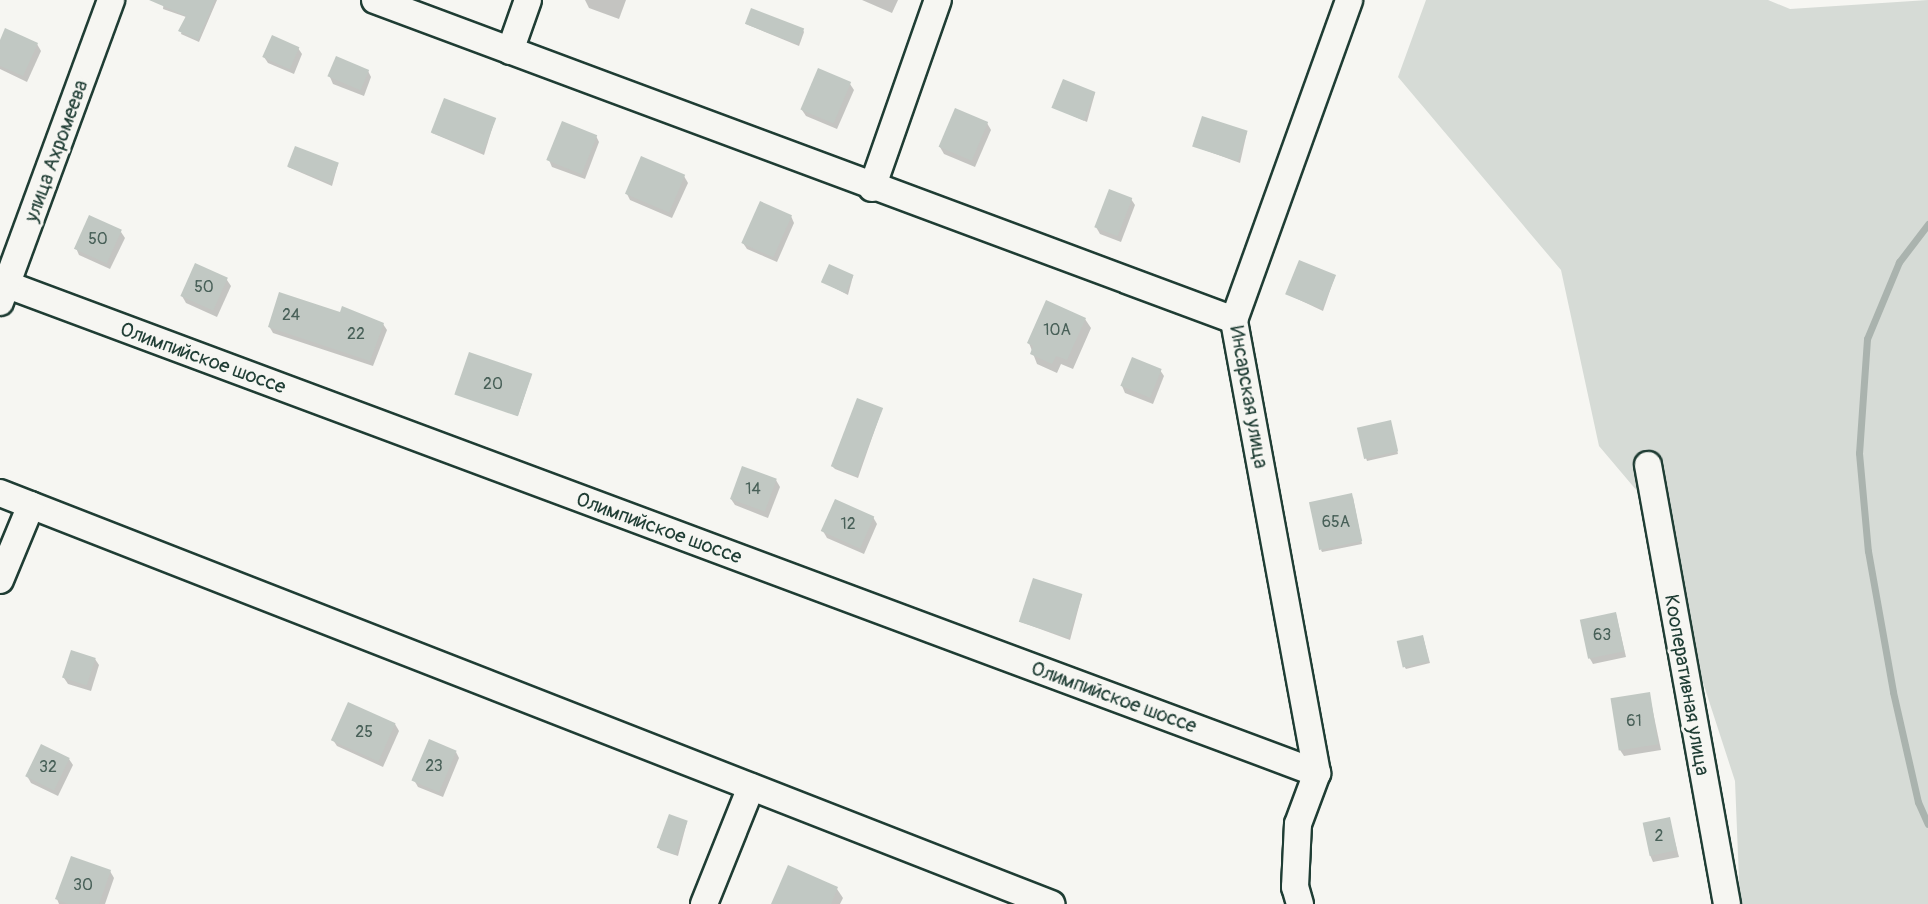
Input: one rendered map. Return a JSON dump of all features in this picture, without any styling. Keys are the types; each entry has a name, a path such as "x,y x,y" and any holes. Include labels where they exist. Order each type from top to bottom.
{"street":[{"name":"улица Ахромеева","path":"2,290 111,0"},
{"path":"375,0 872,188 1234,320"},
{"path":"510,51 528,0"},
{"path":"872,188 938,0"},
{"name":"Инсарская улица","path":"1317,773 1234,320 1349,0"},
{"name":"Олимпийское шоссе","path":"2,290 1317,773"},
{"name":"Кооперативная улица","path":"1648,465 1727,904"},
{"path":"0,493 1051,904"},
{"path":"0,580 31,505"},
{"path":"1300,904 1295,886 1299,824 1317,773"},
{"path":"704,904 751,787"}],"shaded area":[{"path":"1426,0 1768,0 1790,9 1928,0 1928,904 1740,904 1735,781 1643,498 1599,446 1561,270 1398,77"}],"building":[{"path":"149,0 215,0 198,40 178,31 186,16"},
{"path":"751,8 804,28 798,44 745,24"},
{"path":"5,28 38,43 23,76 0,66 0,40"},
{"path":"272,35 299,47 290,69 262,57"},
{"path":"336,56 369,70 361,90 327,76"},
{"path":"818,68 851,82 834,123 800,109"},
{"path":"1063,79 1095,92 1084,121 1051,108"},
{"path":"444,98 496,118 483,153 431,133"},
{"path":"955,108 988,122 972,161 939,147"},
{"path":"1202,116 1248,131 1238,161 1192,146"},
{"path":"562,121 597,135 581,174 546,160"},
{"path":"295,146 339,163 331,183 287,167"},
{"path":"641,156 685,175 669,212 625,194"},
{"path":"1109,189 1132,198 1118,236 1094,227"},
{"path":"760,201 792,215 773,257 741,243"},
{"path":"89,215 122,230 107,263 74,249"},
{"path":"1299,260 1336,275 1322,309 1285,294"},
{"path":"195,263 228,278 213,311 180,296"},
{"path":"829,264 854,275 846,293 821,282"},
{"path":"279,292 340,312 342,306 384,323 370,361 268,327"},
{"path":"1046,300 1086,318 1067,360 1056,356 1052,364 1030,354 1033,346 1027,343"},
{"path":"469,352 532,374 518,416 454,395"},
{"path":"1132,357 1162,369 1150,398 1120,386"},
{"path":"857,398 883,408 857,476 831,466"},
{"path":"1391,420 1398,451 1364,459 1357,428"},
{"path":"742,466 777,479 765,512 730,499"},
{"path":"1352,493 1362,541 1319,550 1309,502"},
{"path":"835,499 874,516 860,548 821,531"},
{"path":"1033,578 1082,594 1068,638 1019,622"},
{"path":"1616,612 1624,651 1588,659 1580,620"},
{"path":"1423,635 1429,661 1403,667 1397,641"},
{"path":"71,650 96,658 87,686 62,678"},
{"path":"1650,692 1658,744 1619,751 1610,698"},
{"path":"348,702 396,723 378,762 331,740"},
{"path":"429,739 457,751 439,792 411,780"},
{"path":"41,744 70,758 54,790 25,776"},
{"path":"669,814 688,821 675,855 657,848"},
{"path":"1670,817 1677,850 1650,856 1643,823"},
{"path":"71,856 111,870 99,904 68,904 55,899"},
{"path":"788,865 838,887 831,904 771,904"}],"waterway":[{"path":"1928,224 1899,262 1867,339 1859,453 1868,551 1893,692 1918,802 1928,824"}]}
